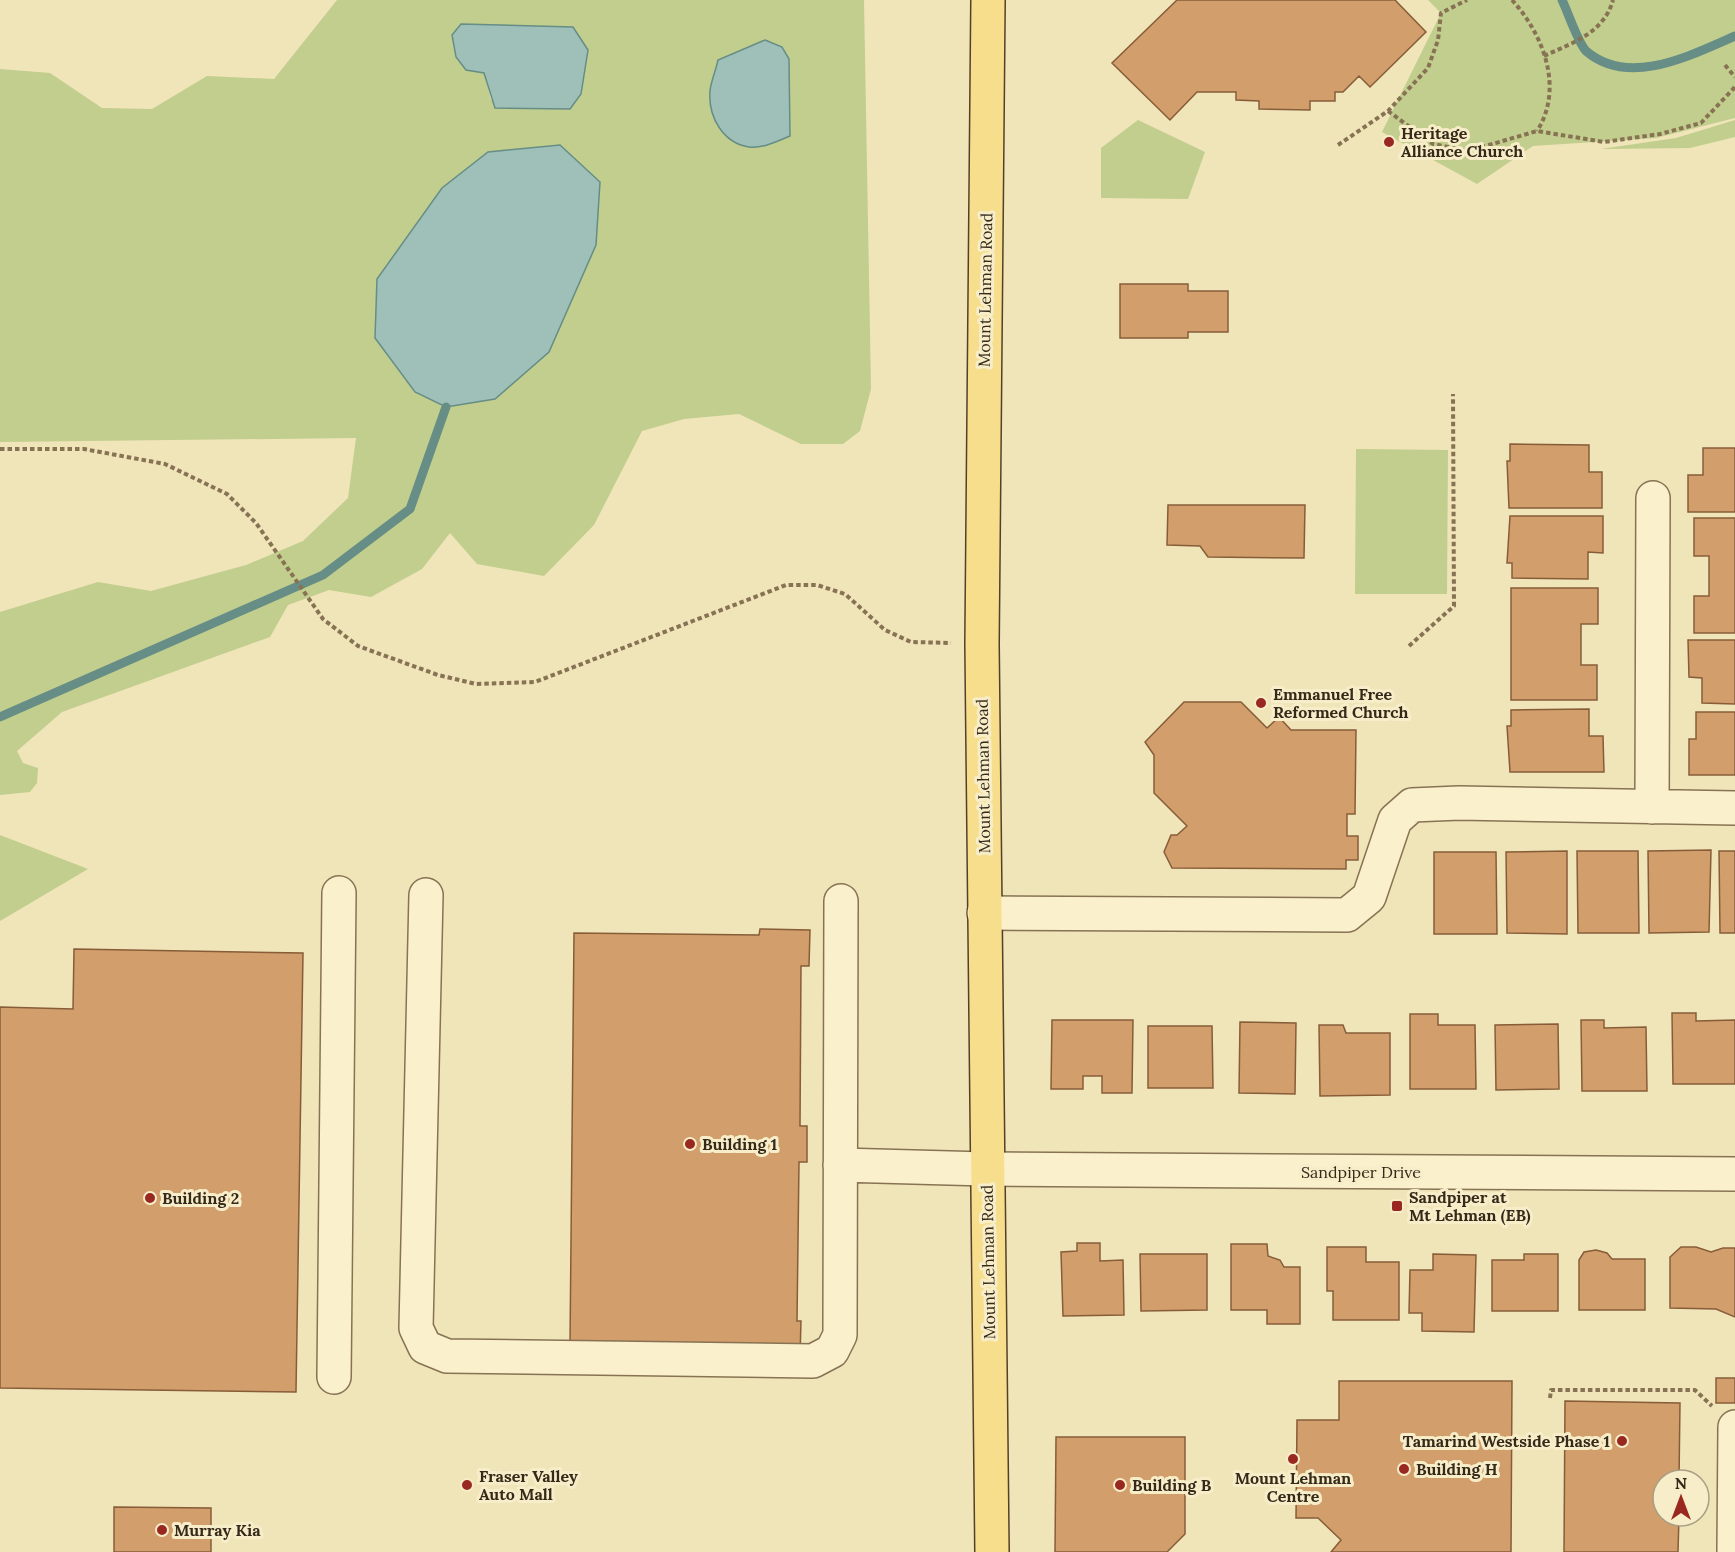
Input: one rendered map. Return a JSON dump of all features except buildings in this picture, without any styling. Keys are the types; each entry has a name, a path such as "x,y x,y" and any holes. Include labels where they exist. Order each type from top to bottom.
{"main road":[{"name":"Mount Lehman Road","path":"987,0 982,644 992,1552"}],"street":[{"path":"1652,807 1653,498"},
{"path":"984,913 1347,915 1370,897 1395,820 1412,805 1459,803 1735,808"},
{"path":"334,1377 339,893"},
{"path":"426,895 416,1328 425,1347 447,1356 813,1361 832,1351 840,1335 841,901"},
{"name":"Sandpiper Drive","path":"840,1165 986,1169 1735,1174"},
{"path":"1734,1552 1735,1427"}],"path":[{"path":"1338,145 1388,111 1428,68 1438,40 1441,13 1467,0"},
{"path":"1512,0 1533,28 1544,56 1552,90 1548,114 1537,131"},
{"path":"1544,56 1591,35 1611,8 1613,0"},
{"path":"1725,65 1735,77"},
{"path":"1388,111 1433,144 1468,151 1537,131 1604,142 1659,134 1701,123 1735,87"},
{"path":"1409,646 1454,606 1453,394"},
{"path":"0,449 84,449 165,464 227,494 256,523 323,619 358,646 438,675 476,684 535,682 786,585 817,585 845,594 885,630 911,642 982,644"},
{"path":"1550,1398 1551,1390 1695,1390 1735,1427"}],"green space":[{"path":"337,0 864,0 871,389 860,431 843,444 801,444 739,414 684,419 642,431 594,525 544,576 477,564 450,533 422,569 371,597 329,590 288,605 270,637 62,712 17,751 23,763 38,768 37,783 30,792 0,795 0,612 98,582 151,591 246,565 303,541 348,498 356,438 0,442 0,69 50,73 102,108 152,109 207,76 274,79","holes":["573,27 588,50 491,100 484,73"]},
{"path":"1428,0 1735,0 1735,118 1656,138 1533,146 1477,184 1382,132 1441,13"},
{"path":"1138,120 1205,152 1188,199 1101,198 1101,148"},
{"path":"1735,120 1735,137 1690,148 1601,149 1676,138"},
{"path":"1356,449 1448,450 1447,594 1355,594"},
{"path":"0,835 88,869 0,921"}],"water":[{"path":"461,24 573,27 588,50 581,94 570,109 495,108 484,73 466,70 456,57 452,35"},
{"path":"765,40 782,47 789,59 790,136 765,146 749,147 732,140 719,127 710,101 711,87 718,60"},
{"path":"560,145 600,182 596,245 549,352 495,399 446,407 415,392 375,338 377,279 442,188 488,152"}],"waterway":[{"path":"1562,0 1576,35 1586,51 1603,62 1621,67 1640,68 1680,59 1735,36"},
{"path":"0,717 323,575 410,509 446,407"}],"place":[{"name":"Heritage Alliance Church","path":"1389,142"},
{"name":"Emmanuel Free Reformed Church","path":"1261,703"},
{"name":"Building 1","path":"690,1144"},
{"name":"Building 2","path":"150,1198"},
{"name":"Sandpiper at Mt Lehman (EB)","path":"1397,1206"},
{"name":"Tamarind Westside Phase 1","path":"1622,1441"},
{"name":"Mount Lehman Centre","path":"1293,1459"},
{"name":"Building H","path":"1404,1469"},
{"name":"Fraser Valley Auto Mall","path":"467,1485"},
{"name":"Building B","path":"1120,1485"},
{"name":"Murray Kia","path":"162,1530"}]}
